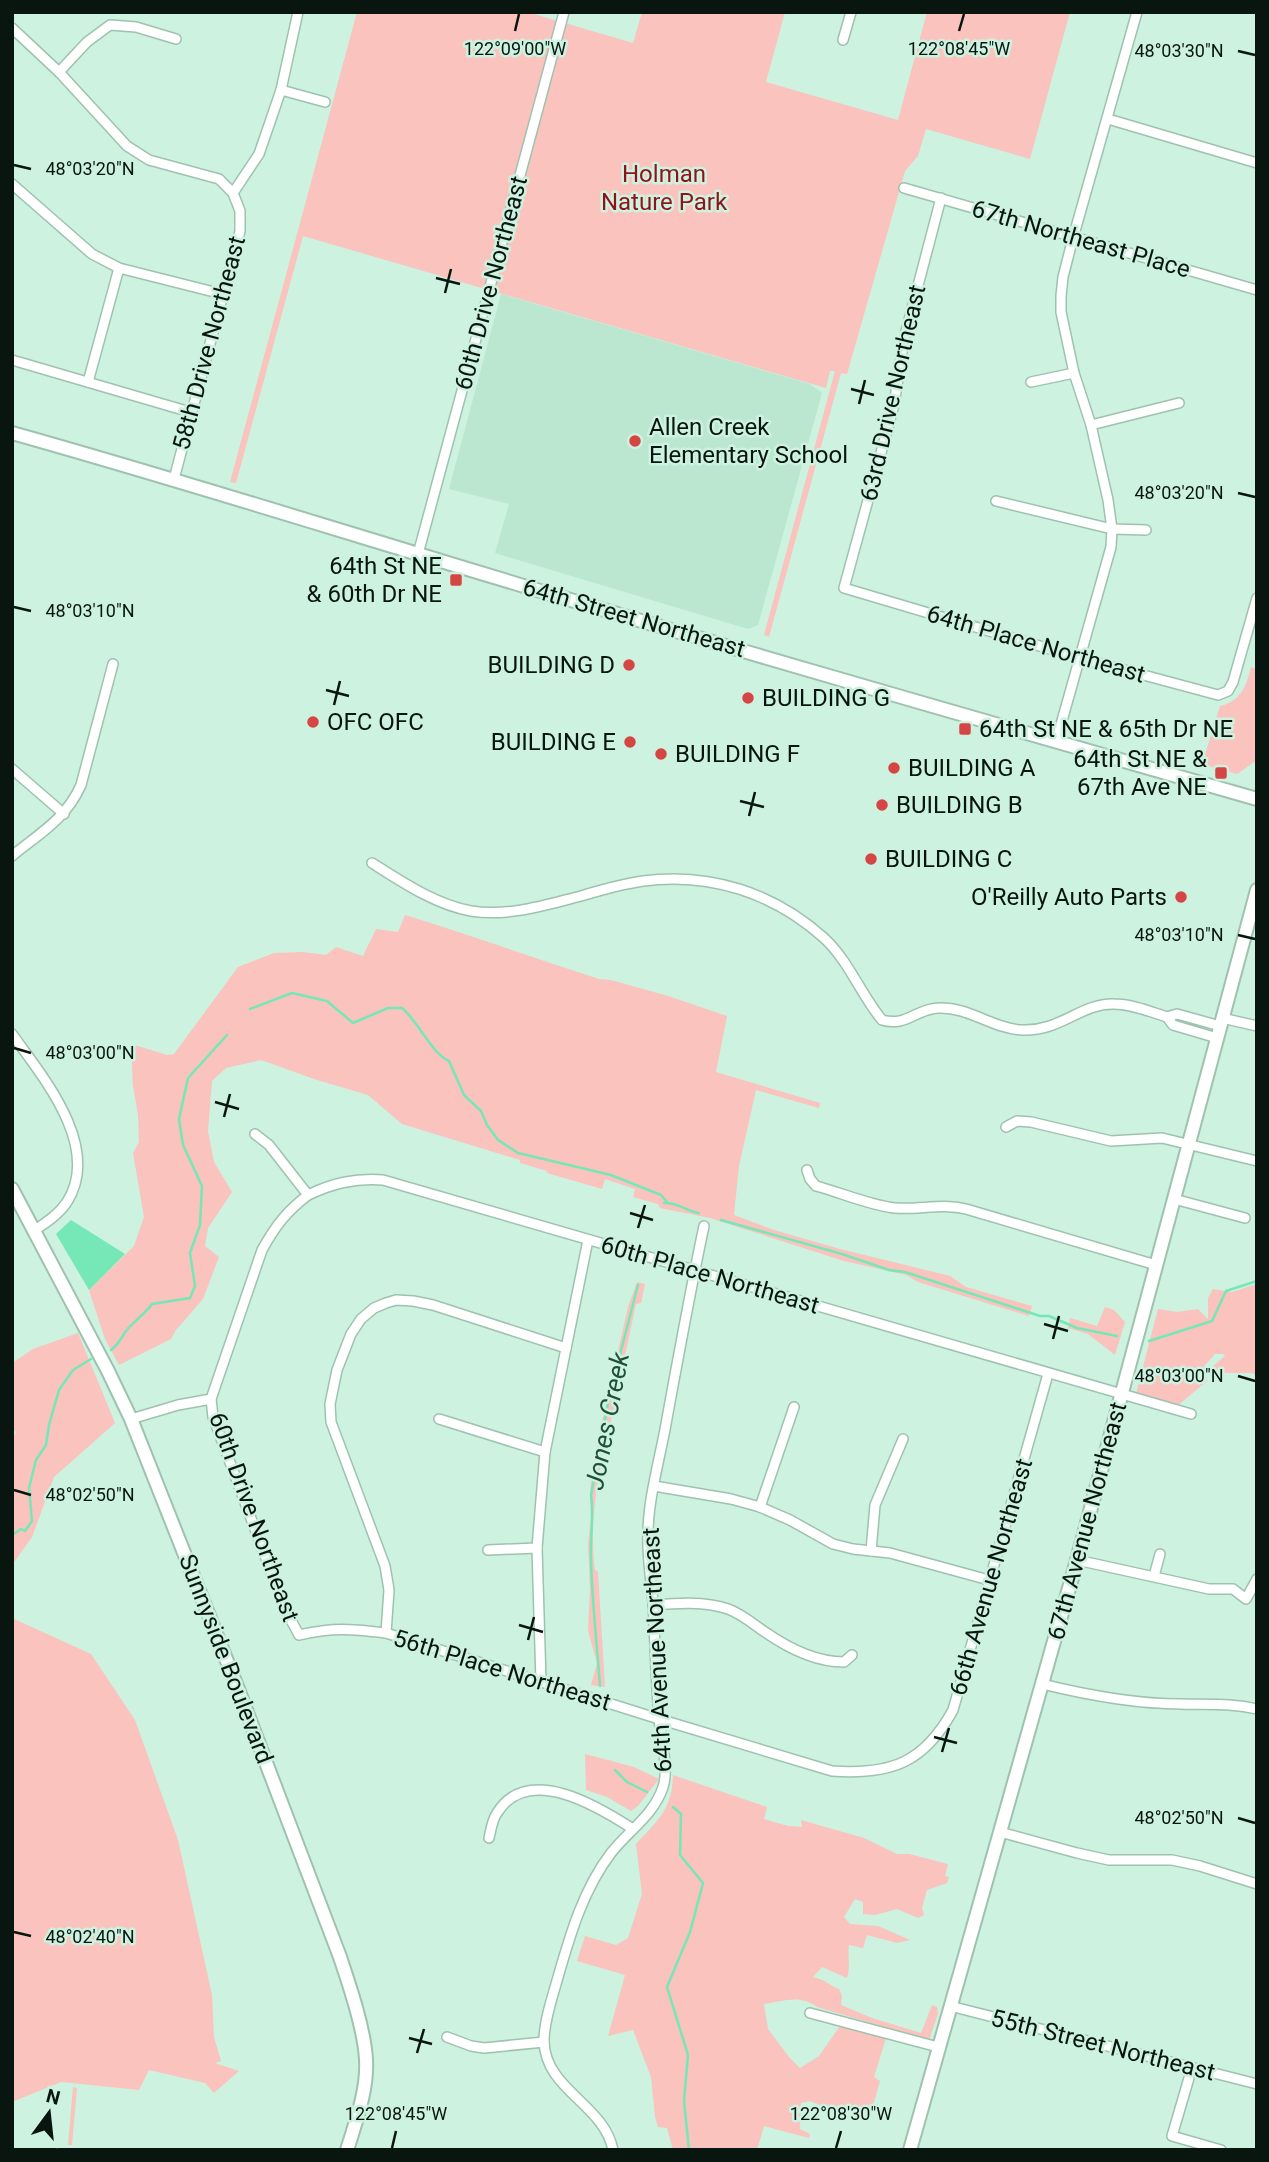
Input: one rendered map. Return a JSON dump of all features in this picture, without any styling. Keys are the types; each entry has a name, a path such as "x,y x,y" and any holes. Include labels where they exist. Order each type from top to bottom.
{"street":[{"path":"12,28 60,72 127,146 149,160 219,179 233,193 258,154 281,90 298,12"},
{"name":"60th Drive Northeast","path":"418,554 564,12"},
{"path":"844,40 851,12"},
{"path":"1056,742 1111,547 1112,529 1091,425 1073,373 1061,312 1063,276 1137,12"},
{"path":"60,72 87,42 110,25 136,27 176,39"},
{"path":"281,90 325,102"},
{"path":"1108,119 1257,163"},
{"path":"12,184 92,254 119,268 222,294"},
{"name":"67th Northeast Place","path":"904,188 1257,290"},
{"name":"58th Drive Northeast","path":"174,479 240,231 240,211 233,193"},
{"name":"63rd Drive Northeast","path":"844,588 894,405 904,339 941,198"},
{"path":"88,382 119,268"},
{"path":"12,360 190,412"},
{"path":"1031,382 1073,373"},
{"path":"1091,425 1179,402"},
{"name":"64th Street Northeast","path":"12,433 1257,799"},
{"path":"996,501 1112,529 1146,530"},
{"name":"64th Place Northeast","path":"844,588 1080,658 1218,695 1228,691 1233,682 1257,598"},
{"path":"12,856 64,814 74,801 81,785 113,664"},
{"path":"12,769 64,814"},
{"path":"372,863 449,905 487,913 518,911 643,881 692,880 753,893 782,908 826,940 882,1020 894,1024 939,1008 955,1010 1019,1030 1043,1029 1088,1009 1115,1004 1167,1017 1173,1025 1257,1026"},
{"name":"67th Avenue Northeast","path":"910,2150 1077,1560 1257,890"},
{"path":"12,1034 42,1077 72,1130 79,1163 68,1201 58,1214 35,1230"},
{"path":"1006,1128 1017,1121 1111,1141 1162,1138 1257,1161"},
{"path":"254,1134 270,1145 308,1195"},
{"path":"807,1170 816,1186 877,1204 893,1208 951,1205 1156,1265"},
{"name":"60th Place Northeast","path":"308,1195 339,1183 364,1178 383,1181 1191,1414"},
{"name":"Sunnyside Boulevard","path":"12,1189 131,1419 341,1957 354,1998 366,2059 362,2099 347,2150"},
{"name":"60th Drive Northeast","path":"299,1636 285,1609 213,1417 211,1398 262,1250 287,1211 308,1195"},
{"path":"1174,1199 1245,1218"},
{"name":"64th Avenue Northeast","path":"613,2150 600,2120 557,2078 547,2057 544,2042 548,2012 577,1918 597,1871 642,1821 663,1788 665,1777 648,1533 654,1486 704,1226"},
{"path":"541,1682 537,1548 545,1452 588,1240"},
{"path":"386,1633 389,1590 385,1566 331,1422 330,1404 337,1370 351,1334 361,1319 374,1307 397,1300 413,1301 566,1348"},
{"name":"66th Avenue Northeast","path":"905,1763 937,1737 953,1710 1048,1374"},
{"name":"60th Drive Northeast","path":"131,1419 211,1398"},
{"path":"760,1507 794,1407"},
{"path":"439,1419 545,1452"},
{"path":"871,1550 875,1505 903,1439"},
{"path":"654,1486 731,1499 760,1507 833,1544 890,1553 989,1580"},
{"path":"488,1549 537,1548"},
{"path":"1154,1576 1160,1554"},
{"path":"1077,1560 1209,1589 1233,1589 1246,1598 1257,1579"},
{"path":"653,1605 688,1603 729,1609 795,1650 835,1662 844,1662 852,1655"},
{"name":"56th Place Northeast","path":"299,1636 324,1629 386,1633 832,1771 856,1773 882,1770 905,1763"},
{"path":"1042,1684 1087,1695 1141,1702 1237,1704 1257,1709"},
{"path":"489,1838 498,1811 521,1793 535,1790 573,1796 633,1829"},
{"path":"1000,1832 1109,1860 1172,1860 1257,1884"},
{"name":"55th Street Northeast","path":"950,2006 1257,2084"},
{"path":"810,2013 938,2047"},
{"path":"447,2036 471,2046 484,2048 544,2042"},
{"path":"1189,2078 1172,2136 1221,2150"}],"shaded area":[{"name":"Allen Creek Elementary School","path":"501,294 810,384 822,393 758,625 748,629 495,553 509,504 449,489"},
{"path":"71,1220 125,1254 89,1290 56,1234"}],"green space":[{"name":"Holman Nature Park","path":"357,12 527,12 633,43 642,12 785,12 766,82 898,120 927,12 1070,12 1030,159 926,129 918,156 905,171 847,374 841,373 769,637 764,635 835,371 830,371 826,388 303,236 236,483 230,482"},
{"path":"1251,667 1257,669 1257,760 1237,774 1202,764 1220,706 1233,701 1242,692"},
{"path":"405,915 599,979 668,996 727,1016 716,1072 820,1103 819,1108 756,1090 739,1166 734,1215 840,1249 950,1276 966,1287 1032,1306 1029,1316 918,1282 906,1275 844,1261 710,1218 660,1208 658,1204 633,1197 635,1189 605,1179 602,1189 547,1173 520,1163 520,1160 402,1124 368,1095 261,1060 226,1068 212,1081 208,1131 214,1162 232,1192 208,1228 205,1246 219,1257 203,1299 171,1339 119,1365 105,1339 89,1290 134,1246 144,1217 133,1153 139,1142 131,1044 167,1055 174,1054 238,967 274,953 303,952 326,955 336,947 363,956 376,929 398,932"},
{"path":"637,1282 645,1284 641,1303 636,1304 602,1462 593,1527 605,1687 591,1685 597,1663 588,1631 591,1482 628,1307"},
{"path":"1257,1284 1257,1376 1252,1373 1213,1373 1213,1366 1225,1356 1215,1354 1204,1366 1207,1381 1176,1407 1134,1401 1158,1309 1177,1312 1198,1309 1208,1319 1208,1298 1213,1289 1232,1292"},
{"path":"1105,1307 1114,1310 1125,1322 1115,1355 1088,1334 1068,1328 1070,1318 1097,1326"},
{"path":"78,1333 115,1423 54,1477 32,1537 12,1565 12,1439 16,1432 12,1429 12,1363 33,1349"},
{"path":"12,1618 91,1654 135,1720 178,1840 212,1995 214,2037 221,2061 215,2063 239,2071 214,2093 205,2083 149,2070 139,2090 61,2082 12,2102"},
{"path":"585,1754 634,1767 659,1779 631,1811 607,1797 586,1790"},
{"path":"673,1775 767,1807 764,1819 802,1827 801,1820 864,1838 897,1854 909,1854 948,1864 945,1876 949,1877 947,1883 927,1890 922,1908 924,1915 918,1918 897,1909 875,1915 863,1914 863,1902 855,1899 844,1917 850,1924 878,1926 910,1940 897,1943 867,1935 863,1948 849,1945 847,1978 822,1967 813,1977 839,1989 842,1996 841,2005 921,2033 932,2005 937,2007 938,2014 929,2040 804,2001 791,1999 764,2004 768,2029 800,2068 819,2056 840,2026 886,2038 874,2077 880,2081 871,2113 836,2112 810,2101 801,2103 800,2129 810,2134 809,2138 764,2126 757,2150 673,2150 667,2128 658,2127 651,2077 633,2030 608,2036 625,1975 577,1961 585,1936 616,1945 628,1938 642,1894 636,1844 667,1806"},
{"path":"73,2087 77,2088 72,2145 68,2145"}],"waterway":[{"name":"Jones Creek","path":"250,1009 292,993 327,1001 353,1023 388,1008 402,1008 437,1052 449,1061 464,1095 481,1111 498,1140 518,1153 611,1175 661,1195 667,1202"},
{"name":"Jones Creek","path":"111,1350 152,1304 190,1298 195,1286 190,1253 200,1225 202,1186 183,1145 179,1119 188,1078 227,1035"},
{"path":"664,1203 699,1213"},
{"path":"721,1220 889,1270 905,1272 1040,1316 1049,1316 1077,1328 1117,1336"},
{"path":"1149,1341 1212,1321 1226,1291 1257,1281"},
{"name":"Jones Creek","path":"600,1686 592,1576 591,1495 609,1397 638,1285"},
{"name":"Jones Creek","path":"12,1535 21,1529 25,1531 32,1521 29,1488 36,1460 46,1445 59,1390 73,1370 91,1359"},
{"name":"Jones Creek","path":"615,1770 627,1782 647,1792"},
{"name":"Jones Creek","path":"673,1807 681,1814 680,1855 703,1883 690,1932 667,1987 688,2055 684,2101 689,2150"}],"place":[{"name":"Allen Creek Elementary School","path":"635,441"},
{"name":"64th St NE & 60th Dr NE","path":"456,580"},
{"name":"BUILDING D","path":"629,665"},
{"name":"BUILDING G","path":"748,698"},
{"name":"OFC OFC","path":"313,722"},
{"name":"64th St NE & 65th Dr NE","path":"965,729"},
{"name":"BUILDING E","path":"630,742"},
{"name":"BUILDING F","path":"661,754"},
{"name":"BUILDING A","path":"894,768"},
{"name":"64th St NE & 67th Ave NE","path":"1221,773"},
{"name":"BUILDING B","path":"882,805"},
{"name":"BUILDING C","path":"871,859"},
{"name":"O'Reilly Auto Parts","path":"1181,897"}]}
